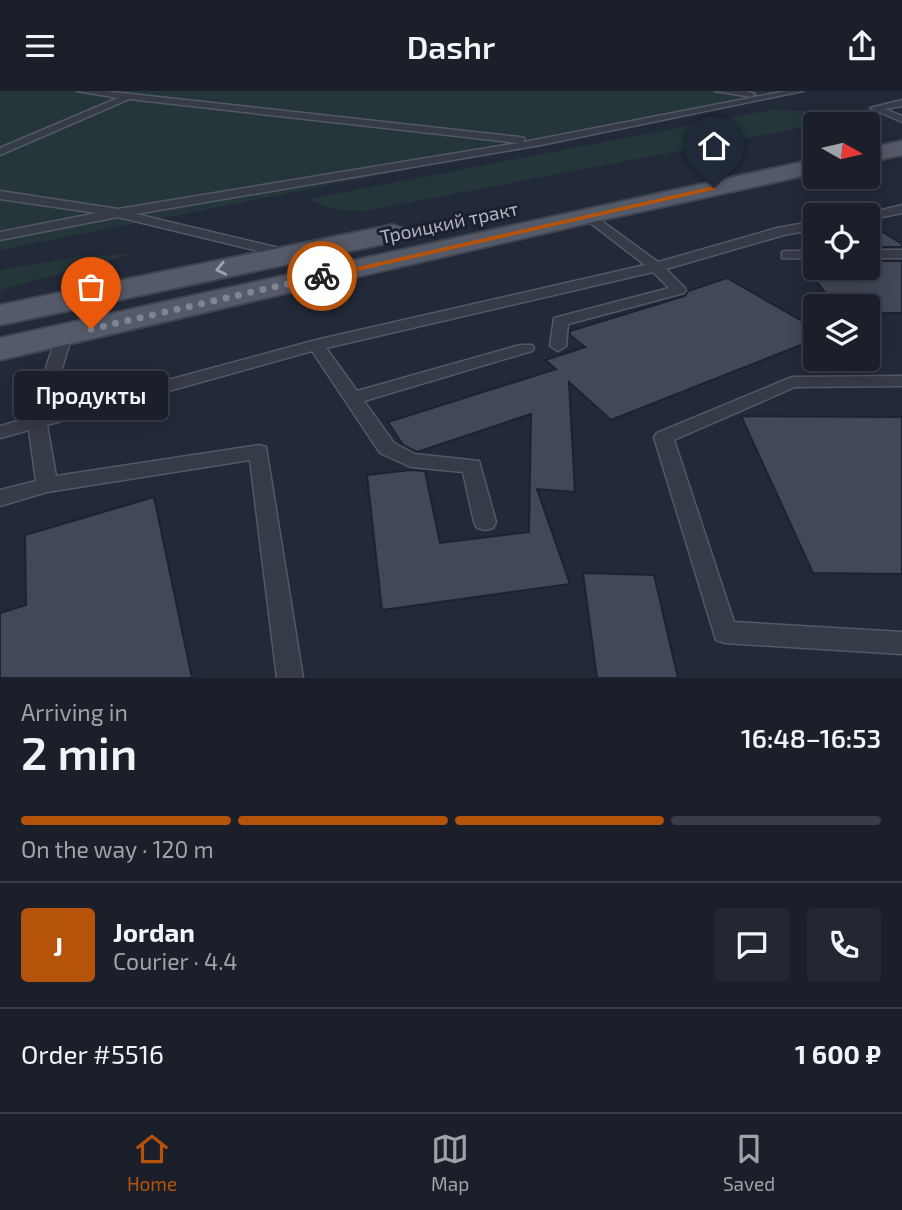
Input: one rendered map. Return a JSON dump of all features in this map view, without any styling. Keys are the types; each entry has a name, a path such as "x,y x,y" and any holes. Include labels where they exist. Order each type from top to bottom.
{"main road":[{"path":"880,133 902,128"},
{"path":"880,153 902,148"},
{"name":"Троицкий тракт","path":"0,315 803,149"},
{"name":"Троицкий тракт","path":"0,349 587,215 803,169"}],"lane":[{"path":"81,91 541,142"},
{"path":"0,152 141,91"},
{"path":"719,91 772,96"},
{"path":"0,236 118,213 541,142 799,91"},
{"path":"902,103 875,108 902,119"},
{"path":"0,195 118,213 291,255"},
{"path":"880,214 902,209"},
{"path":"558,346 561,321 679,290 656,267 587,215"},
{"path":"0,432 316,345 656,267 803,227"},
{"path":"880,254 902,254"},
{"path":"787,255 803,255"},
{"path":"47,485 37,423 64,335"},
{"path":"316,345 387,448 411,460 472,466 485,522"},
{"path":"353,398 526,348"},
{"path":"902,381 792,382 664,437 725,632 902,643"},
{"path":"0,498 47,485 259,452 290,678"}],"shaded area":[{"path":"0,91 809,91 0,250"},
{"path":"771,110 806,112 803,112 803,127 364,211 332,209 308,199"},
{"path":"132,254 0,290 0,270 82,256"}],"building":[{"path":"880,230 902,244 902,247 880,247"},
{"path":"880,261 902,261 902,313 880,313 880,294 826,294 815,280 880,280"},
{"path":"727,278 803,322 803,344 611,420 569,382 575,492 537,489 570,584 382,610 367,475 425,471 440,543 529,532 531,414 417,452 403,445 388,422 556,369 545,360 585,347 570,335 570,331 685,296 688,291"},
{"path":"741,416 902,417 902,574 813,573"},
{"path":"154,497 192,678 0,678 0,613 26,605 25,535"},
{"path":"583,573 654,575 678,678 597,678"}],"way so far":[{"path":"91,329 322,276"}],"place":[{"name":"Продукты","path":"91,329"}],"route":[{"path":"322,276 714,188"}]}
